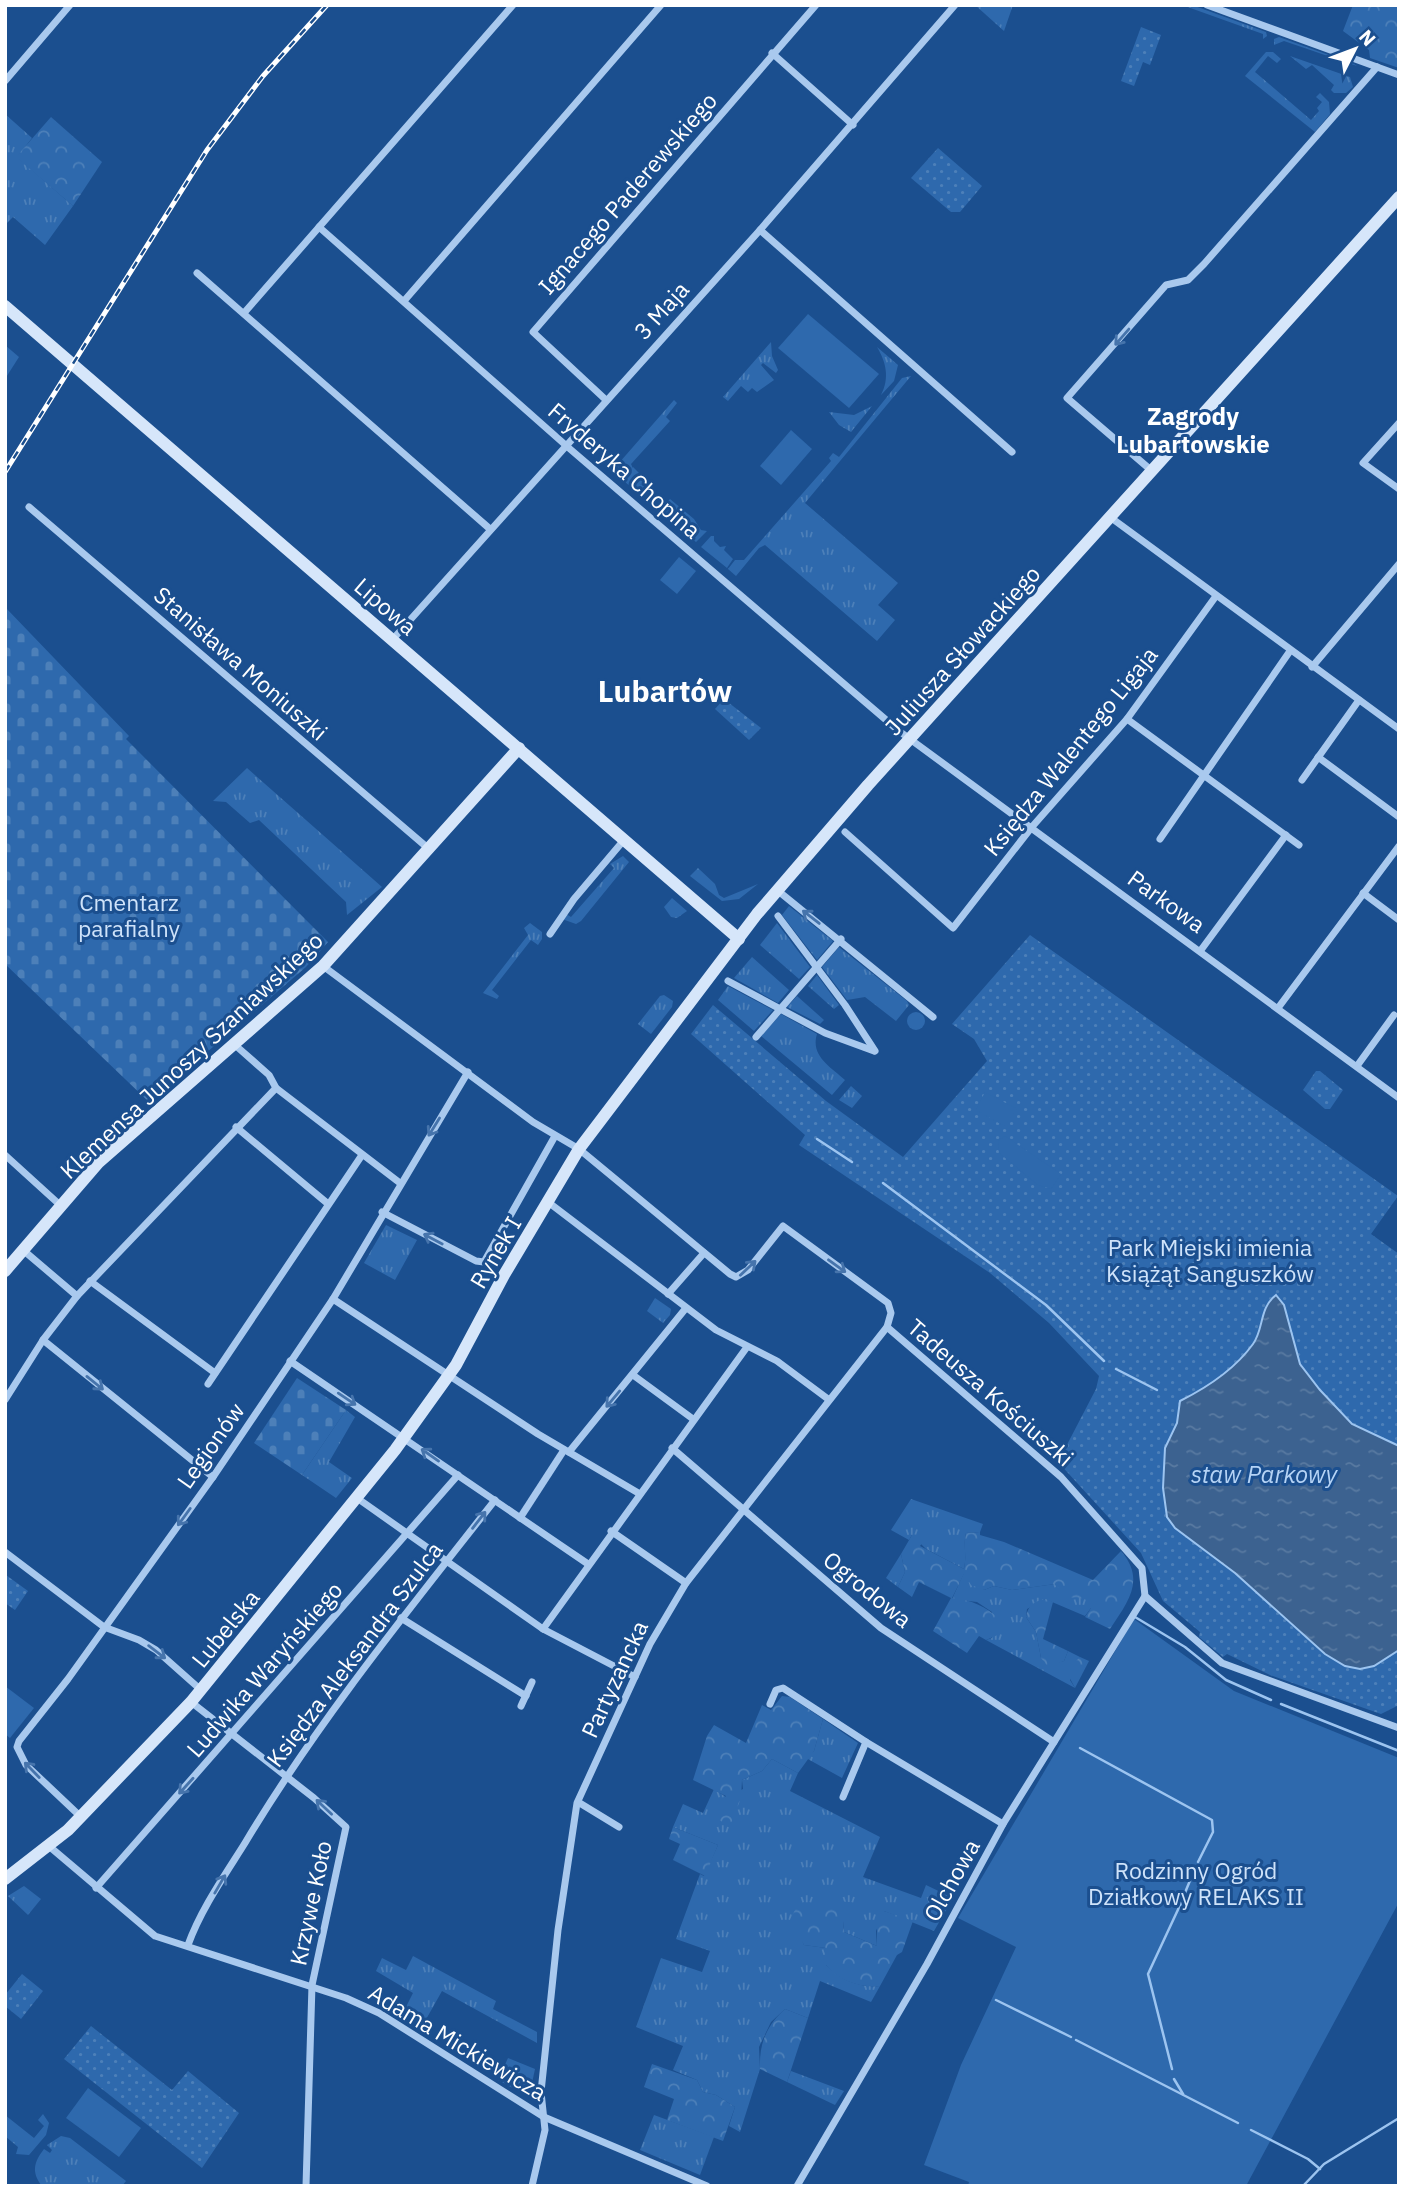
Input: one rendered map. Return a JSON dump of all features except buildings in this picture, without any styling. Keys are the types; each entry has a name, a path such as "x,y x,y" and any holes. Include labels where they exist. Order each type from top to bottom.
{"main road":[{"name":"Juliusza Słowackiego","path":"579,1150 778,890 910,739 1399,197"},
{"name":"Lipowa","path":"5,306 739,939"},
{"name":"Klemensa Junoszy Szaniawskiego","path":"5,1271 60,1205 128,1135 323,966 519,748"},
{"name":"Rynek I","path":"449,1376 579,1150"},
{"name":"Lubelska","path":"5,1879 50,1847 202,1690 405,1437 449,1376"}],"street":[{"path":"5,81 70,5"},
{"path":"244,313 513,5"},
{"path":"404,301 661,5"},
{"name":"Ignacego Paderewskiego","path":"606,400 533,332 816,5"},
{"name":"3 Maja","path":"393,639 565,444 760,230 956,5"},
{"path":"1207,5 1399,75"},
{"path":"772,53 853,125"},
{"path":"1152,471 1067,398 1166,285 1188,280 1204,264 1377,67"},
{"name":"Fryderyka Chopina","path":"319,227 565,444 910,739"},
{"path":"760,230 1012,453"},
{"path":"197,273 491,529"},
{"path":"1399,423 1363,463 1399,489"},
{"name":"Stanisława Moniuszki","path":"29,507 429,849"},
{"path":"1110,517 1399,729"},
{"path":"1312,667 1399,564"},
{"name":"Księdza Walentego Ligaja","path":"845,831 953,928 1031,828 1127,719 1216,596"},
{"path":"1160,839 1290,651"},
{"path":"1302,780 1359,700"},
{"path":"1127,719 1299,845"},
{"name":"Parkowa","path":"910,739 1201,950 1399,1098"},
{"path":"1318,757 1399,817"},
{"path":"1201,950 1286,835"},
{"path":"550,934 574,899 624,840"},
{"path":"1278,1008 1399,846"},
{"path":"778,890 933,1017"},
{"path":"1363,893 1399,920"},
{"path":"728,981 825,1033 874,1051 817,967 778,916"},
{"path":"756,1037 841,939"},
{"name":"Tadeusza Kościuszki","path":"323,966 555,1136 579,1150 730,1274 742,1276 783,1226 888,1303 891,1313 887,1327 1061,1477 1142,1569 1145,1596"},
{"path":"1357,1066 1394,1015"},
{"path":"235,1045 269,1075 276,1088 400,1183"},
{"name":"Legionów","path":"81,1817 26,1765 17,1747 213,1477 333,1299 382,1212 468,1072"},
{"path":"5,1400 43,1340 90,1281 276,1088"},
{"path":"236,1127 327,1203"},
{"path":"382,1212 476,1261 484,1262 555,1136"},
{"path":"5,1155 60,1205"},
{"path":"208,1384 327,1203 362,1155"},
{"path":"548,1202 727,1338 776,1361 828,1399"},
{"path":"23,1250 77,1296"},
{"path":"668,1294 704,1253"},
{"path":"90,1281 215,1373"},
{"path":"333,1299 567,1451 640,1494"},
{"path":"520,1518 567,1451 633,1375 685,1308"},
{"name":"Partyzancka","path":"532,2186 543,2146 541,2092 556,1942 578,1802 635,1677 686,1583 742,1507 887,1327"},
{"path":"43,1340 213,1477"},
{"path":"543,1629 611,1531 747,1347"},
{"path":"290,1361 588,1564"},
{"path":"633,1375 693,1419"},
{"name":"Ogrodowa","path":"672,1448 881,1628 1054,1742"},
{"name":"Ludwika Waryńskiego","path":"96,1888 458,1475"},
{"path":"357,1498 543,1629 635,1677"},
{"name":"Księdza Aleksandra Szulca","path":"188,1945 219,1885 285,1776 339,1697 495,1500"},
{"path":"611,1531 686,1583"},
{"path":"5,1552 104,1627 139,1640 156,1650 202,1690"},
{"path":"1145,1596 1222,1663 1399,1728"},
{"name":"Olchowa","path":"797,2186 927,1964 1003,1824 1145,1596"},
{"path":"401,1618 526,1696"},
{"path":"521,1706 532,1682"},
{"path":"770,1704 776,1690 783,1688 866,1742 1003,1824"},
{"name":"Krzywe Koło","path":"191,1702 314,1798 346,1828 312,1985 306,2186"},
{"path":"843,1797 866,1742"},
{"path":"578,1802 619,1827"},
{"name":"Adama Mickiewicza","path":"50,1847 155,1936 287,1980 312,1985 379,2013 544,2117 707,2186"}],"green space":[{"path":"975,5 1013,5 1004,31"},
{"path":"1182,5 1192,5 1266,32 1267,36 1263,39 1263,34"},
{"path":"1353,5 1399,5 1399,68 1370,58 1369,50 1343,31"},
{"path":"1141,27 1161,35 1150,65 1143,62 1134,86 1121,81"},
{"path":"1279,37 1357,66 1284,41 1274,45 1274,39"},
{"path":"1266,52 1273,52 1281,59 1277,63 1268,56 1255,72 1311,120 1319,111 1317,108 1322,102 1316,97 1320,93 1329,102 1330,114 1315,132 1245,76"},
{"path":"1290,56 1350,77 1353,87 1346,93 1334,93 1331,90 1334,85 1312,65 1306,69"},
{"path":"5,114 32,138 17,157 73,206 45,245 13,217 5,225"},
{"path":"51,117 102,162 73,206 16,157"},
{"path":"938,148 982,186 960,212 951,212 911,178"},
{"path":"808,314 879,374 849,408 778,348"},
{"path":"771,342 772,356 778,370 776,373 763,363 761,365 774,380 757,392 752,388 748,392 741,386 728,401 723,397"},
{"path":"5,345 19,357 5,379"},
{"path":"877,347 898,365 894,381 881,395 886,370"},
{"path":"911,376 805,503 898,583 878,605 895,620 877,641 765,545 759,548 736,576 728,569 735,560 744,560 831,461 829,458 833,453 839,457 902,378"},
{"path":"674,400 677,403 666,417 670,421 631,464 640,484 651,490 644,498 612,471"},
{"path":"872,406 851,432 839,425 829,412 854,415"},
{"path":"791,430 812,449 781,485 760,466"},
{"path":"633,467 654,488 651,490 635,481 630,472"},
{"path":"670,499 694,519 701,530 707,531 696,542 659,511"},
{"path":"714,536 714,541 720,547 726,546 724,550 733,559 727,568 701,547"},
{"path":"679,557 696,571 677,594 660,580"},
{"name":"Cmentarz parafialny","path":"5,607 129,736 126,739 328,942 306,967 149,1102 5,964"},
{"path":"724,699 761,728 749,740 715,709"},
{"path":"247,768 382,887 347,915 346,902 259,820 250,823 226,802 213,801"},
{"path":"623,856 629,862 581,921 576,924 562,919 566,914 571,917 614,868 610,864"},
{"path":"698,868 715,884 719,895 724,898 758,884 739,899 722,901 690,876"},
{"path":"672,898 687,911 677,918 671,917 664,907"},
{"path":"789,906 833,941 817,960 782,915"},
{"path":"530,923 542,932 538,945 531,940 492,990 499,996 497,999 483,993 528,935 524,928"},
{"path":"777,923 810,967 799,979 760,945"},
{"name":"Park Miejski imienia Książąt Sanguszków","path":"1030,935 1398,1196 1371,1234 1399,1254 1399,1705 1381,1714 1270,1675 1227,1654 1223,1657 1199,1637 1200,1632 1163,1601 1141,1553 1058,1462 1096,1389 1099,1376 1049,1323 990,1273 799,1145 805,1135 691,1034 713,1005 826,1101 903,1157 987,1061 974,1039 952,1024"},
{"path":"839,947 907,1001 909,1005 896,1021 865,997 847,1000 822,967"},
{"path":"752,957 789,990 778,1003 734,978"},
{"path":"817,975 839,1005 834,1009 808,986"},
{"path":"728,986 773,1010 754,1031 718,1000"},
{"path":"664,995 673,1001 672,1007 651,1034 638,1024 660,996"},
{"path":"797,996 824,1020 820,1024 787,1007"},
{"path":"916,1012 922,1015 925,1021 922,1027 916,1030 910,1027 907,1021 910,1015"},
{"path":"781,1014 817,1034 816,1049 819,1055 845,1080 832,1095 761,1036"},
{"path":"1316,1071 1320,1071 1343,1090 1330,1109 1325,1109 1303,1090"},
{"path":"851,1086 862,1096 852,1108 839,1100"},
{"path":"985,1092 1017,1109 1004,1126 976,1110"},
{"path":"1005,1136 1061,1174 1051,1189 1038,1185 999,1153 998,1141"},
{"path":"386,1225 417,1240 395,1280 364,1263"},
{"path":"655,1298 671,1309 670,1315 663,1323 647,1311"},
{"path":"297,1378 346,1410 302,1475 254,1443"},
{"path":"346,1410 355,1417 329,1462 352,1478 336,1498 302,1475"},
{"path":"911,1499 983,1524 980,1532 966,1533 964,1569 926,1549 912,1535 909,1540 891,1530"},
{"path":"980,1532 980,1535 1004,1542 1093,1580 1121,1551 1132,1572 1132,1591 1110,1629 1085,1617 1091,1608 1090,1599 1067,1597 1055,1584 1012,1590 994,1586 984,1590 971,1585 964,1574 952,1598 972,1602 989,1611 999,1619 1000,1634 986,1640 979,1636 967,1653 933,1631 951,1598 919,1582 912,1597 898,1587 905,1572 901,1554 912,1535 923,1534 926,1538 920,1546 964,1569 966,1533"},
{"path":"901,1554 905,1572 898,1587 886,1578"},
{"path":"964,1573 984,1590 994,1586 1012,1590 1055,1584 1091,1599 1091,1608 1085,1616 1045,1599 1027,1609 1026,1617 1036,1632 1041,1658 1056,1663 1064,1661 1068,1651 1080,1657 1070,1680 1075,1688 986,1640 992,1638 992,1612 977,1602 952,1599"},
{"path":"6,1575 28,1591 15,1610 5,1603"},
{"path":"1046,1599 1053,1602 1043,1639 1068,1651 1064,1661 1048,1667 1041,1658 1036,1632 1026,1617 1032,1604"},
{"name":"Rodzinny Ogród Działkowy RELAKS II","path":"1134,1619 1234,1691 1399,1758 1399,1902 1246,2186 968,2186 969,2182 924,2165 961,2065 1016,1947 958,1918"},
{"path":"1080,1657 1089,1661 1075,1688 1066,1671"},
{"path":"5,1686 34,1708 10,1738 5,1734"},
{"path":"782,1696 790,1697 823,1719 814,1751 798,1773 772,1759 762,1771 742,1780 741,1798 730,1826 719,1820 726,1796 693,1780 707,1736 714,1725 746,1743 762,1705 771,1710"},
{"path":"823,1719 858,1743 842,1778 806,1758 814,1751"},
{"path":"772,1759 798,1773 790,1791 880,1837 863,1877 921,1898 926,1885 953,1898 934,1931 884,1911 876,1931 877,1946 844,1932 843,1921 801,1938 804,1945 826,1948 826,1965 844,1979 864,1986 880,1986 871,2002 820,1981 808,2018 785,2009 771,2022 759,2047 760,2069 740,2132 729,2126 735,2107 716,2095 703,2092 697,2080 673,2070 683,2046 636,2027 661,1958 702,1972 710,1951 676,1939 700,1874 704,1876 718,1845 673,1827 683,1804 703,1813 714,1789 726,1797 743,1789 742,1780 762,1771"},
{"path":"673,1827 718,1845 705,1876 673,1860 680,1844 669,1839"},
{"path":"24,1886 41,1899 28,1915 8,1896"},
{"path":"836,1901 850,1902 854,1912 843,1921 844,1932 877,1946 877,1912 884,1911 913,1921 902,1952 897,1955 880,1986 858,1984 831,1971 826,1965 826,1948 804,1945 790,1920 796,1908 806,1907 814,1916"},
{"path":"413,1956 496,2001 493,2009 537,2032 537,2043 442,1991 420,2030 401,2017 413,1993 376,1971 382,1958 406,1970"},
{"path":"22,1974 43,1991 21,2019 5,2006 5,1995"},
{"path":"785,2009 808,2018 787,2082 760,2069 765,2036"},
{"path":"91,2026 172,2090 188,2071 239,2113 202,2168 64,2059"},
{"path":"508,2058 535,2069 529,2097 498,2080"},
{"path":"652,2064 697,2080 703,2092 716,2095 735,2107 723,2141 667,2120 674,2099 644,2087"},
{"path":"791,2071 844,2091 835,2105 787,2082"},
{"path":"88,2088 141,2128 119,2157 66,2118"},
{"path":"43,2114 49,2123 46,2135 29,2155 16,2154 18,2147 5,2136 5,2115 34,2138 44,2126 38,2120"},
{"path":"654,2115 714,2137 700,2175 640,2150"},
{"path":"61,2136 70,2138 126,2181 122,2186 42,2186 36,2176 36,2163 44,2149 50,2153 52,2150 47,2145"}],"water":[{"name":"staw Parkowy","path":"1276,1295 1284,1305 1300,1364 1320,1390 1352,1424 1399,1446 1399,1650 1374,1666 1360,1669 1345,1666 1325,1654 1235,1573 1175,1528 1167,1517 1163,1488 1165,1448 1177,1423 1180,1401 1220,1377 1238,1362 1253,1344 1264,1312"}],"waterway":[{"path":"817,1139 852,1162"},
{"path":"883,1183 1046,1305 1104,1361"},
{"path":"1116,1369 1157,1390"},
{"path":"1135,1617 1185,1647 1226,1680 1271,1700"},
{"path":"1281,1704 1399,1751"},
{"path":"1080,1748 1212,1820 1213,1832 1198,1862"},
{"path":"1184,1895 1194,1871"},
{"path":"1172,2069 1148,1974 1182,1901"},
{"path":"996,2000 1071,2037"},
{"path":"1076,2040 1238,2123"},
{"path":"1174,2079 1183,2094"},
{"path":"1303,2186 1324,2164 1399,2118"},
{"path":"1251,2130 1308,2159 1320,2169"}],"railway":[{"path":"5,472 207,150 263,76 327,5"}],"district":[{"name":"Zagrody Lubartowskie","path":"1193,430"},
{"name":"Lubartów","path":"665,690"}]}
